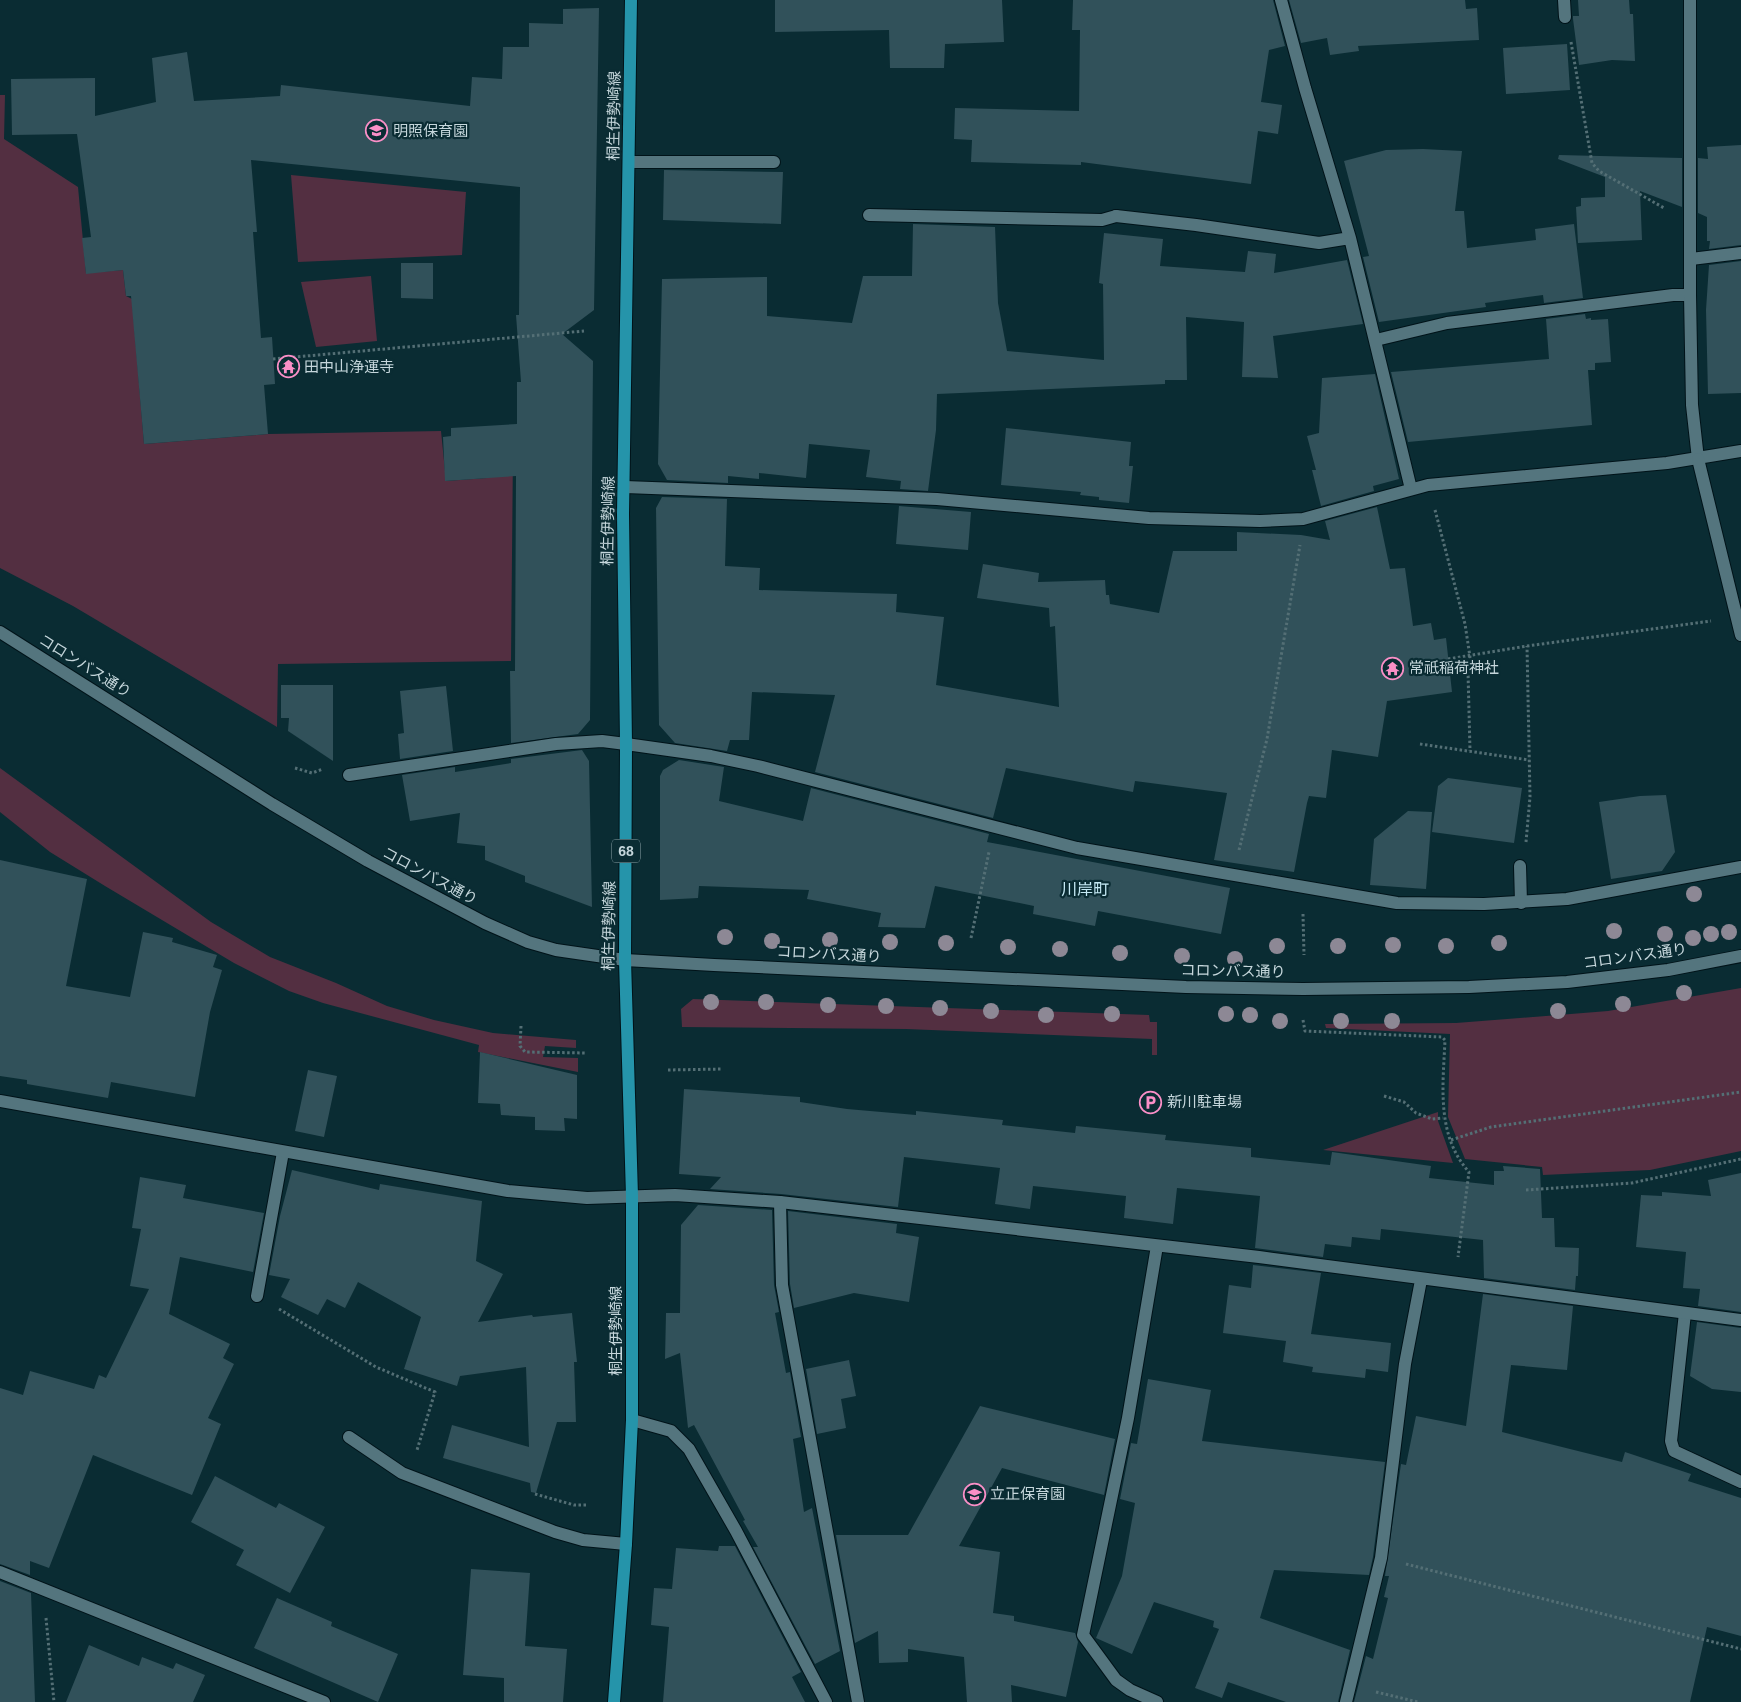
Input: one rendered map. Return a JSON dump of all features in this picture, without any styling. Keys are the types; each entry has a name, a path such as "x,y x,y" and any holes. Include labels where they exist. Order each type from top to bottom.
{"main road":[{"name":"桐生伊勢崎線","path":"614,1702 626,1544 632,1420 632,1196 624,960 626,744 623,514 625,487 631,0"}],"street":[{"path":"1281,0 1350,238 1411,488"},
{"path":"1564,0 1565,17"},
{"path":"1690,0 1692,405 1698,459 1741,634"},
{"path":"629,162 774,162"},
{"path":"868,215 1102,220 1116,216 1196,225 1319,243 1350,238"},
{"path":"1690,259 1741,254"},
{"path":"1376,340 1447,323 1673,295 1690,295"},
{"path":"625,487 937,499 1148,518 1216,522 1302,519 1411,488 1428,485 1698,459 1741,451"},
{"name":"コロンバス通り","path":"0,632 272,804 433,897 528,942 556,950 624,960 1177,986 1303,989 1469,988 1567,982 1668,970 1741,956"},
{"path":"349,775 556,744 602,741 711,756 758,766 1077,848 1397,903 1521,903 1630,888 1741,867"},
{"path":"1520,866 1521,903"},
{"path":"0,1101 508,1191 587,1198 675,1195 780,1202 1259,1257 1421,1280 1741,1320"},
{"path":"257,1296 283,1152"},
{"path":"780,1202 782,1286 858,1702"},
{"path":"1157,1246 1128,1418 1082,1635 1116,1680 1130,1690 1157,1702"},
{"path":"1346,1702 1381,1558 1405,1364 1421,1280"},
{"path":"1685,1313 1671,1441 1674,1451 1741,1482"},
{"path":"632,1420 672,1431 689,1450 736,1531 826,1702"},
{"path":"349,1437 402,1473 555,1532 583,1540 626,1544"},
{"path":"0,1572 324,1702"}],"path":[{"path":"1565,17 1592,163 1600,171 1660,206 1691,219"},
{"path":"273,359 584,331"},
{"path":"1428,485 1465,624 1470,657 1468,672 1470,751"},
{"path":"1234,875 1267,739 1302,519"},
{"path":"1448,660 1527,646 1737,617"},
{"path":"1520,866 1525,853 1530,797 1527,646"},
{"path":"1420,744 1530,760"},
{"path":"295,768 312,773 326,768"},
{"path":"971,938 994,827"},
{"path":"1302,888 1304,955"},
{"path":"1302,1020 1305,1031 1442,1037 1445,1040 1443,1118 1460,1161 1469,1172 1459,1256"},
{"path":"521,1026 520,1046 525,1052 586,1053"},
{"path":"668,1070 723,1069"},
{"path":"1451,1140 1491,1127 1741,1092"},
{"path":"1384,1096 1404,1102 1416,1113 1424,1116 1443,1118"},
{"path":"1526,1190 1632,1183 1741,1159"},
{"path":"257,1296 376,1367 435,1392 415,1455"},
{"path":"527,1491 574,1505 587,1505"},
{"path":"1381,1558 1741,1649"},
{"path":"46,1590 45,1614 54,1702"},
{"path":"1351,1685 1418,1702"}],"shaded area":[{"path":"0,95 5,95 4,139 78,187 86,273 123,270 126,296 132,299 144,444 268,434 441,431 446,481 487,478 486,442 513,450 511,661 278,664 277,727 73,606 0,568"},
{"path":"291,175 466,192 462,255 298,262"},
{"path":"371,276 377,341 316,347 301,282"},
{"path":"0,768 211,922 270,957 336,983 387,1006 434,1020 493,1033 576,1040 576,1048 545,1046 543,1057 578,1058 578,1072 478,1052 479,1045 323,1003 289,991 234,963 50,852 0,812"},
{"path":"1741,988 1741,1151 1650,1170 1543,1175 1542,1167 1465,1159 1448,1117 1450,1034 1326,1028 1325,1024 1456,1023 1608,1011"},
{"path":"693,999 1149,1015 1150,1022 1157,1022 1157,1055 1152,1055 1152,1039 906,1029 682,1027 681,1009"},
{"path":"1438,1112 1438,1121 1453,1163 1323,1150"}],"building":[{"path":"775,0 1002,0 1004,42 945,44 944,68 890,68 889,30 775,32"},
{"path":"1073,0 1273,0 1285,46 1269,50 1261,102 1282,105 1278,134 1258,131 1251,184 1081,162 1081,165 971,162 972,140 954,139 955,108 1079,111 1080,30 1072,30"},
{"path":"1289,0 1465,0 1466,9 1477,8 1479,40 1358,46 1359,51 1330,55 1327,38 1301,43"},
{"path":"1578,0 1629,0 1630,14 1633,14 1635,61 1612,60 1579,65 1573,19 1573,16 1579,16"},
{"path":"599,8 594,310 562,334 593,361 590,720 578,734 511,743 510,671 515,671 516,476 445,481 443,437 451,436 451,428 517,424 517,382 521,382 516,315 519,315 520,187 251,160 257,232 253,232 261,338 272,337 275,384 264,385 268,434 144,444 131,296 126,296 123,270 86,274 82,238 91,237 77,134 12,135 11,79 95,78 95,116 156,102 152,58 187,52 194,101 280,96 281,85 470,106 472,77 502,79 503,47 529,47 529,23 563,24 563,9"},
{"path":"1567,44 1570,90 1506,94 1503,48"},
{"path":"1741,145 1741,245 1709,249 1707,217 1698,213 1698,158 1708,159 1707,147"},
{"path":"1386,150 1462,151 1455,211 1464,211 1467,248 1536,240 1535,229 1574,224 1583,298 1544,303 1543,295 1485,303 1486,307 1379,322 1363,257 1369,256 1344,161"},
{"path":"1559,155 1682,158 1682,207 1640,191 1642,240 1578,243 1576,207 1581,206 1581,198 1605,197 1605,177 1558,159"},
{"path":"664,170 783,172 781,224 663,220"},
{"path":"913,224 995,227 998,303 1007,351 1104,360 1103,284 1099,283 1104,233 1163,239 1160,266 1245,272 1248,251 1276,254 1274,273 1347,260 1363,324 1273,336 1278,378 1242,377 1244,322 1186,317 1187,380 1165,380 1165,384 937,394 936,430 928,491 900,489 901,481 866,477 870,450 809,444 806,478 759,473 759,479 728,476 728,483 667,480 658,464 662,279 767,277 767,316 852,323 863,276 912,276"},
{"path":"1741,261 1741,393 1708,394 1706,310 1709,265"},
{"path":"401,263 433,263 433,299 401,298"},
{"path":"1585,314 1586,319 1608,319 1611,362 1595,363 1595,370 1588,370 1592,425 1408,442 1391,372 1549,359 1546,319"},
{"path":"1375,374 1399,479 1373,486 1374,491 1321,506 1312,470 1316,470 1307,436 1319,433 1322,378"},
{"path":"1006,428 1131,442 1129,466 1133,466 1129,503 1099,500 1099,497 1080,495 1081,492 1001,485"},
{"path":"662,497 727,499 725,566 760,568 759,590 897,594 896,612 944,617 936,685 1059,707 1055,626 1050,627 1049,608 977,598 983,564 1039,573 1038,582 1105,580 1106,595 1109,595 1110,604 1159,613 1173,551 1237,551 1237,532 1301,535 1330,540 1325,521 1377,507 1390,569 1405,568 1413,626 1431,623 1434,640 1446,638 1452,692 1387,701 1378,757 1332,750 1326,798 1309,796 1294,872 1214,860 1227,793 1135,781 1133,792 1006,768 993,818 815,772 835,695 752,692 749,740 730,740 727,751 675,743 659,725 656,508"},
{"path":"899,506 971,512 968,550 896,544"},
{"path":"281,685 333,685 333,761 288,731 289,718 281,718"},
{"path":"446,686 453,751 400,759 398,734 404,733 400,691"},
{"path":"582,750 589,761 592,907 525,882 525,876 485,860 485,846 457,843 460,813 410,821 402,775 455,767 455,772 511,763 511,759"},
{"path":"679,760 724,767 719,801 803,821 811,788 989,834 987,842 1230,888 1221,934 1098,911 1095,926 1033,914 1034,906 935,886 925,928 878,927 881,913 807,899 809,890 699,886 698,898 660,900 660,776 663,770"},
{"path":"1448,778 1522,788 1514,843 1432,832 1438,786"},
{"path":"1666,795 1675,852 1662,871 1611,879 1599,802 1640,796"},
{"path":"1408,811 1432,812 1426,889 1370,885 1374,839"},
{"path":"0,860 87,879 66,986 130,997 143,932 173,938 172,942 217,955 213,967 222,970 210,1012 195,1097 111,1082 108,1098 27,1084 27,1080 0,1076"},
{"path":"480,1052 577,1075 577,1119 564,1118 565,1131 535,1130 535,1117 501,1115 500,1104 478,1103"},
{"path":"308,1070 337,1076 324,1137 295,1131"},
{"path":"684,1089 800,1097 800,1102 847,1109 916,1115 916,1111 1003,1120 1002,1125 1075,1133 1076,1126 1166,1135 1165,1140 1251,1148 1251,1157 1330,1165 1332,1152 1431,1166 1429,1178 1494,1185 1494,1171 1504,1171 1503,1166 1540,1169 1542,1218 1554,1218 1555,1247 1579,1248 1578,1276 1576,1276 1575,1290 1484,1278 1483,1240 1381,1229 1380,1240 1352,1237 1351,1247 1325,1244 1323,1257 1255,1248 1260,1196 1177,1188 1173,1224 1124,1218 1126,1196 1033,1186 1030,1209 995,1204 1000,1168 904,1157 898,1207 781,1194 710,1189 721,1177 679,1174"},
{"path":"292,1170 379,1190 380,1184 482,1201 476,1261 503,1274 478,1322 532,1315 533,1317 572,1313 577,1362 574,1362 576,1422 557,1422 536,1493 531,1492 530,1483 443,1458 452,1425 529,1447 526,1367 460,1376 457,1386 404,1369 421,1317 358,1282 345,1308 327,1299 318,1315 281,1297 290,1279 269,1275 280,1216"},
{"path":"1741,1173 1741,1312 1698,1306 1700,1289 1683,1288 1686,1252 1636,1247 1641,1195 1662,1196 1662,1192 1711,1196 1708,1180"},
{"path":"140,1177 186,1185 183,1198 264,1213 253,1272 180,1257 169,1314 230,1344 223,1358 234,1364 208,1418 221,1424 192,1495 93,1455 49,1568 30,1561 30,1575 0,1564 0,1388 23,1395 30,1371 94,1389 99,1375 106,1378 149,1289 130,1286 141,1229 132,1228"},
{"path":"698,1205 772,1210 774,1285 779,1312 775,1313 786,1373 790,1372 801,1437 793,1439 804,1512 812,1508 840,1651 815,1664 753,1547 758,1547 743,1521 745,1520 694,1425 688,1428 680,1353 665,1359 666,1313 680,1313 681,1225"},
{"path":"788,1211 897,1224 896,1233 919,1237 909,1302 854,1293 794,1308 790,1284"},
{"path":"1253,1265 1321,1273 1311,1334 1391,1343 1388,1372 1366,1369 1365,1378 1312,1372 1313,1367 1283,1362 1286,1341 1223,1333 1229,1285 1251,1288"},
{"path":"1483,1294 1573,1306 1567,1370 1511,1365 1502,1432 1622,1462 1625,1452 1691,1474 1688,1481 1741,1498 1741,1636 1707,1627 1690,1702 1354,1702 1366,1656 1373,1659 1388,1598 1384,1597 1389,1576 1385,1576 1401,1464 1406,1465 1416,1416 1466,1426"},
{"path":"1697,1322 1741,1328 1741,1392 1712,1389 1690,1376"},
{"path":"849,1360 856,1396 841,1399 846,1428 817,1434 806,1369"},
{"path":"1148,1379 1211,1390 1202,1441 1385,1462 1369,1575 1274,1570 1260,1618 1350,1650 1338,1702 1286,1702 1228,1682 1222,1698 1195,1688 1219,1629 1213,1627 1214,1621 1154,1602 1132,1654 1096,1638 1122,1576 1135,1503 1120,1499 1131,1443 1137,1444"},
{"path":"980,1406 1115,1439 1104,1495 1002,1468 959,1546 1000,1552 993,1613 1014,1616 1014,1621 1075,1633 1078,1642 1066,1697 1011,1685 1012,1702 967,1702 964,1657 908,1649 908,1662 879,1663 878,1631 855,1643 836,1535 908,1535"},
{"path":"215,1476 276,1508 279,1503 325,1527 290,1593 236,1565 244,1550 191,1522"},
{"path":"719,1546 735,1546 801,1672 792,1677 805,1702 663,1702 669,1627 651,1625 654,1588 672,1589 676,1548 718,1551"},
{"path":"471,1569 530,1573 525,1646 567,1649 563,1702 504,1702 504,1678 463,1675"},
{"path":"0,1581 31,1593 35,1702 0,1702"},
{"path":"277,1598 332,1622 331,1626 398,1654 378,1702 254,1648"},
{"path":"89,1645 139,1666 142,1657 173,1669 176,1663 205,1675 193,1702 66,1702"}],"place":[{"name":"明照保育園","path":"377,131"},
{"name":"田中山浄運寺","path":"288,367"},
{"name":"常祇稲荷神社","path":"1393,668"},
{"name":"新川駐車場","path":"1151,1102"},
{"name":"立正保育園","path":"974,1494"}],"district":[{"name":"川岸町","path":"1085,889"}]}
